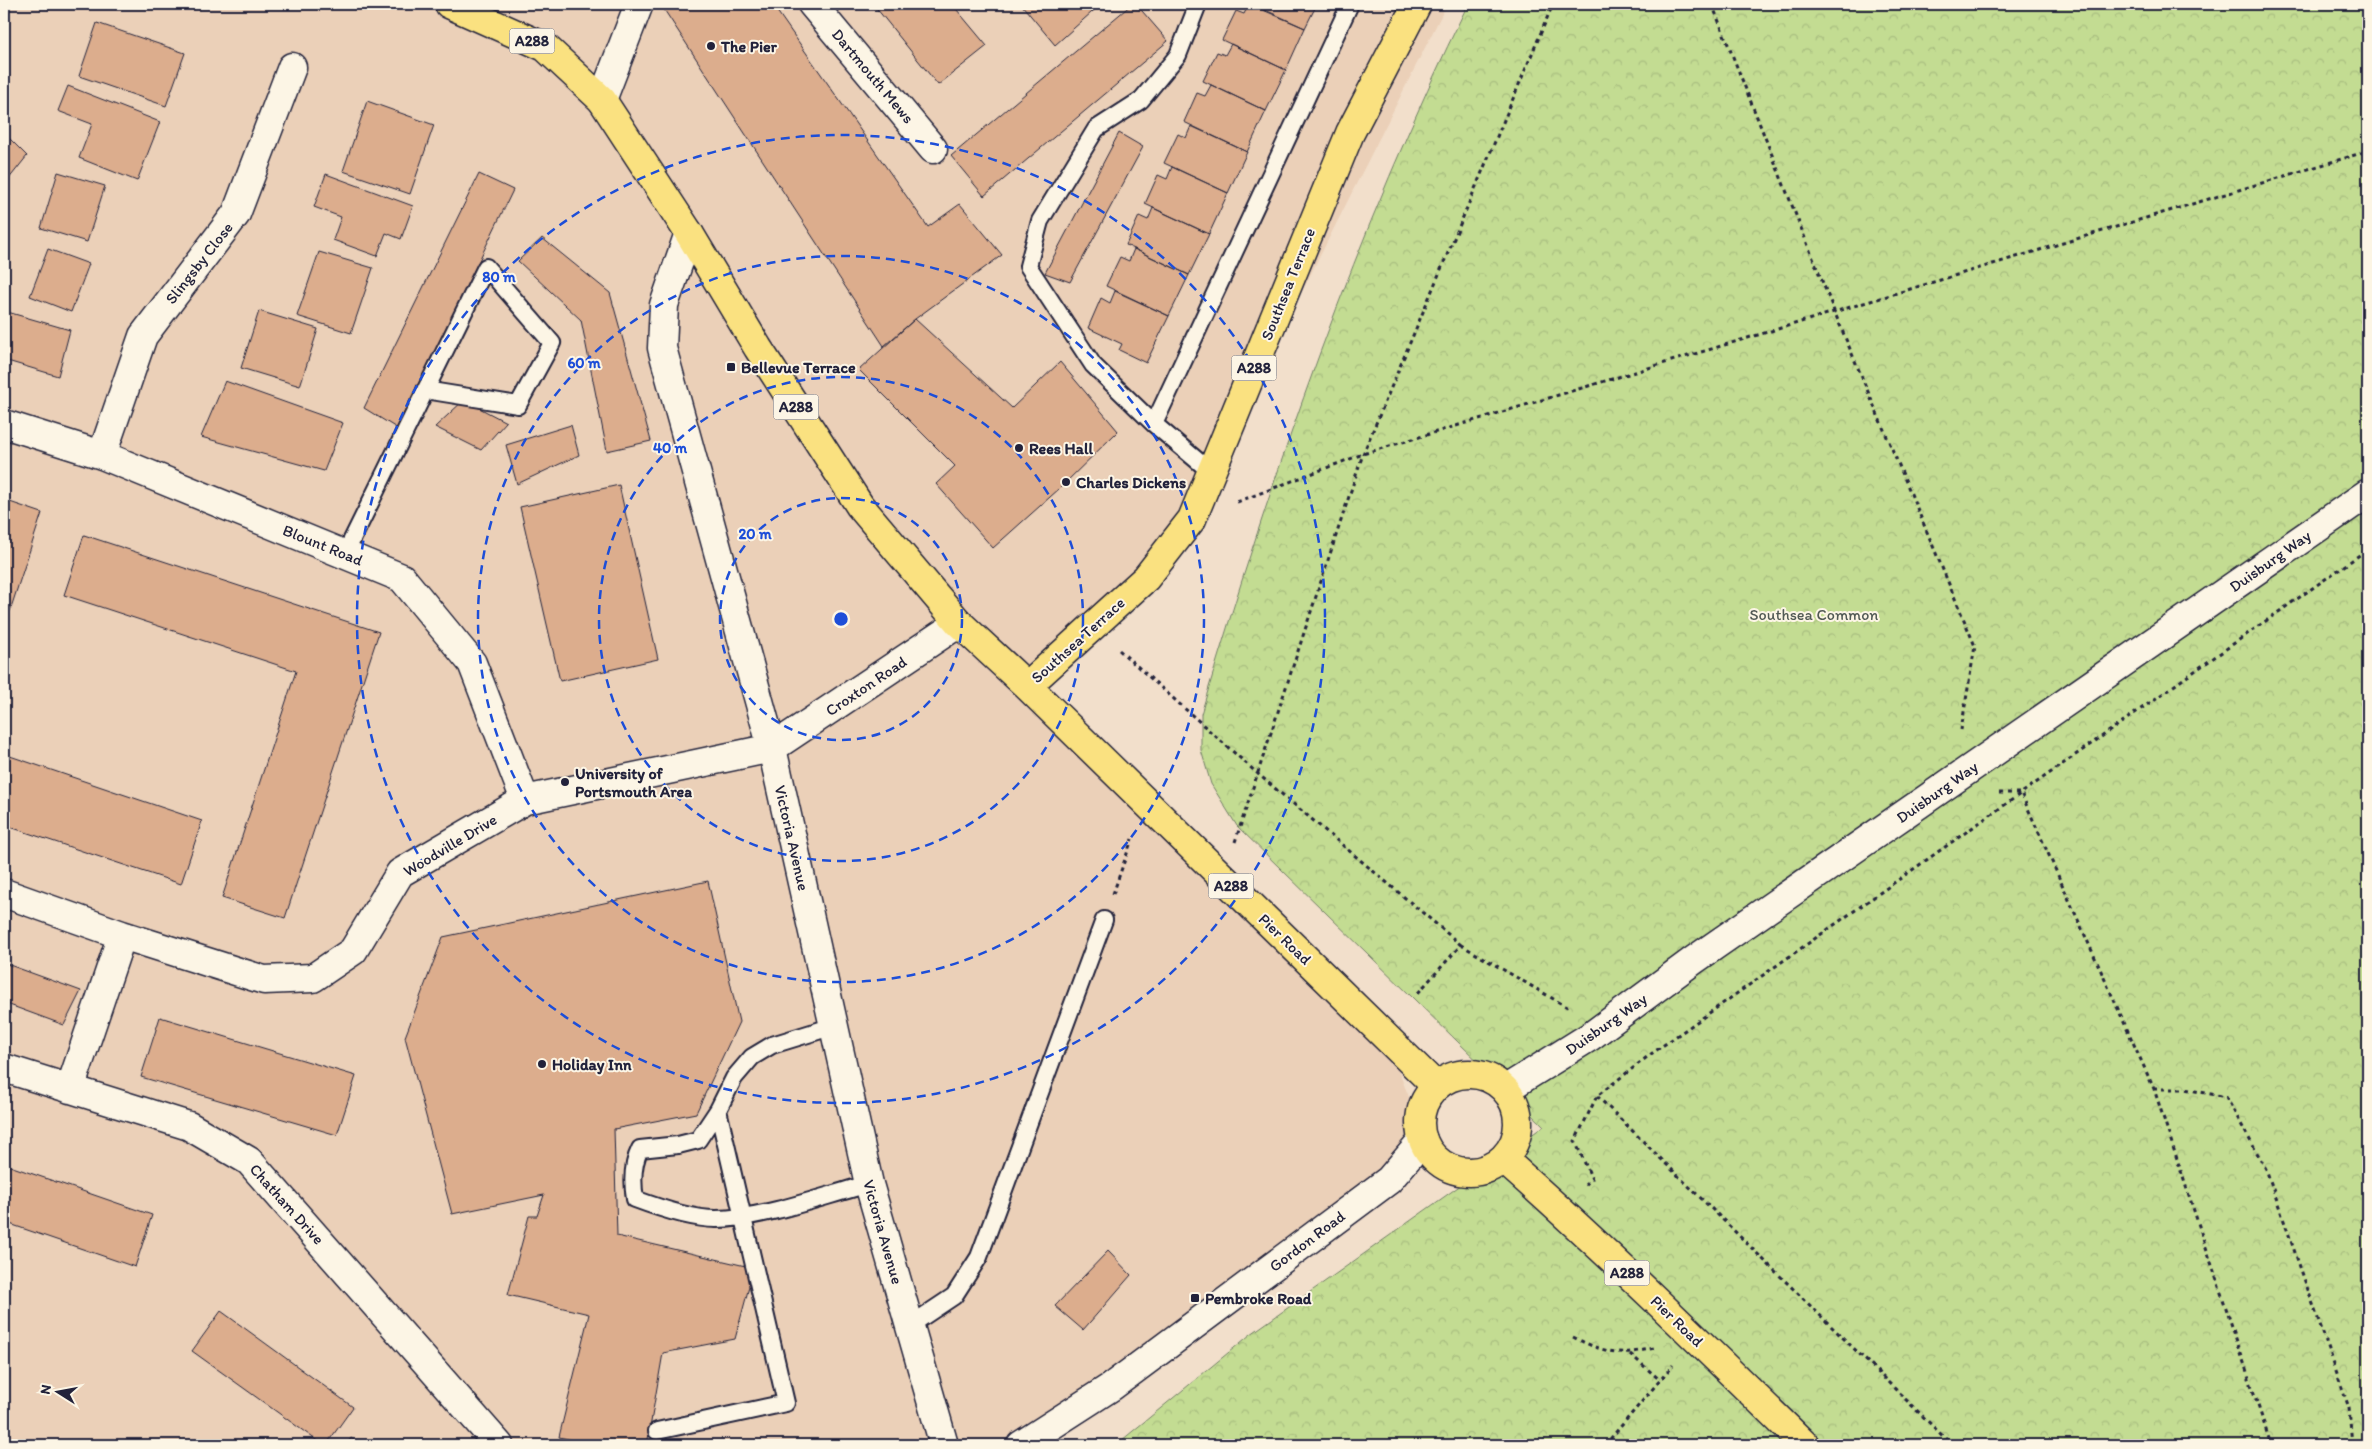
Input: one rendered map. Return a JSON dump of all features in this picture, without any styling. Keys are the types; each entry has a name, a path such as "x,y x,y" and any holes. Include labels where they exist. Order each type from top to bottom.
{"main road":[{"name":"A288","path":"449,4 545,47 602,100 689,233 758,348 860,506 959,624 1027,686"},
{"name":"Southsea Terrace","path":"1027,686 1146,578 1192,519 1350,132 1417,4"},
{"name":"Pier Road","path":"1027,686 1436,1086"},
{"path":"1472,1073 1490,1078 1506,1089 1516,1106 1519,1125 1515,1144 1503,1159 1486,1169 1467,1173 1448,1168 1433,1156 1423,1140 1420,1120 1425,1101 1436,1086 1453,1076 1472,1073"},
{"name":"Pier Road","path":"1503,1159 1696,1338 1805,1445"}],"street":[{"path":"602,100 639,4"},
{"name":"Dartmouth Mews","path":"812,4 933,149"},
{"name":"Slingsby Close","path":"102,455 143,336 236,214 292,67"},
{"name":"Victoria Avenue","path":"689,233 664,305 662,348 772,748 869,1184 944,1445"},
{"name":"Blount Road","path":"4,424 102,455 402,578 472,663 525,800"},
{"name":"Duisburg Way","path":"1506,1089 1591,1036 1702,954 2368,493"},
{"name":"Croxton Road","path":"772,748 959,624"},
{"name":"Woodville Drive","path":"4,893 122,935 264,980 313,978 353,951 400,873 525,800 772,748"},
{"path":"70,1089 122,935"},
{"name":"Chatham Drive","path":"4,1068 189,1126 249,1161 499,1445"},
{"name":"Gordon Road","path":"1021,1445 1111,1387 1389,1180 1423,1140"}],"lane":[{"path":"1198,4 1178,55 1141,100 1096,129 1040,221 1028,266 1093,365 1154,424 1211,472"},
{"path":"1154,424 1350,4"},
{"path":"345,554 425,390 486,267 552,344 518,405 425,390"},
{"path":"909,1326 954,1296 980,1257 1104,920"},
{"path":"834,1026 772,1045 752,1058 734,1078 718,1110 698,1140 678,1145 640,1149 634,1161 632,1184 635,1199 660,1208 714,1219 743,1218 869,1184"},
{"path":"657,1431 786,1403 718,1110"}],"path":[{"path":"1223,878 1363,454 1553,4"},
{"path":"1712,4 1834,311 1975,646 1961,734"},
{"path":"1192,519 1363,454 2368,151"},
{"path":"1592,1179 1575,1141 1597,1096 1652,1054 2368,549"},
{"path":"1092,626 1258,774 1461,945 1576,1012"},
{"path":"1996,793 2021,793"},
{"path":"2021,793 2154,1089 2271,1445"},
{"path":"1104,920 1145,802"},
{"path":"1418,993 1461,945"},
{"path":"2154,1089 2184,1089 2226,1097 2240,1121 2266,1169 2337,1372 2349,1408 2352,1445"},
{"path":"1597,1096 1952,1445"},
{"path":"1573,1337 1597,1350 1630,1354 1660,1347"},
{"path":"1630,1354 1660,1380"},
{"path":"1605,1445 1676,1361"}],"shaded area":[{"name":"University of Portsmouth Area","path":"4,4 1447,4 1211,472 1146,578 1028,686 1383,1033 1433,1156 1017,1445 4,1445"}],"green space":[{"name":"Southsea Common","path":"1468,4 2368,4 2368,1445 1116,1445 1251,1334 1544,1126 1237,826 1211,784 1201,750 1201,714 1257,532 1288,442 1354,264 1428,90"}],"building":[{"path":"668,4 772,4 928,227 960,204 1002,255 915,319 884,346 665,11"},
{"path":"873,4 952,4 987,46 938,85"},
{"path":"1021,4 1101,4 1055,45"},
{"path":"1132,4 1136,4 1168,41 984,196 951,156"},
{"path":"1249,4 1305,28 1286,70 1222,40 1236,11 1244,14"},
{"path":"1252,4 1317,4 1305,28"},
{"path":"97,23 185,53 166,106 79,76"},
{"path":"1231,44 1286,70 1266,111 1203,81 1217,52 1225,55"},
{"path":"1211,85 1266,111 1247,152 1184,122 1197,93 1205,96"},
{"path":"68,86 160,122 137,181 79,158 92,124 58,111"},
{"path":"367,101 434,125 410,194 343,171"},
{"path":"1191,126 1247,152 1228,193 1164,163 1178,134 1186,138"},
{"path":"4,133 27,156 4,185"},
{"path":"1119,133 1143,147 1070,282 1045,273"},
{"path":"1172,167 1228,193 1209,234 1145,204 1158,175 1167,179"},
{"path":"58,172 105,186 87,242 41,228"},
{"path":"326,174 413,206 401,239 386,233 377,256 333,240 341,217 314,207"},
{"path":"479,174 513,190 398,429 364,408"},
{"path":"1153,208 1209,234 1189,275 1126,245 1139,216 1148,220"},
{"path":"542,238 610,293 651,441 607,451 581,320 518,261"},
{"path":"48,249 89,264 71,312 30,296"},
{"path":"1134,249 1189,275 1169,316 1106,286 1120,257 1129,261"},
{"path":"319,252 373,268 351,333 297,316"},
{"path":"1115,291 1169,316 1146,363 1119,350 1122,344 1088,328 1101,298 1110,303"},
{"path":"4,311 70,330 58,376 4,360"},
{"path":"259,311 318,329 300,386 241,368"},
{"name":"Rees Hall","path":"915,319 1012,408 1060,362 1118,431 1059,489 993,548 936,484 955,466 859,370"},
{"path":"225,381 343,423 324,471 201,437"},
{"path":"464,400 506,422 481,450 435,427"},
{"path":"571,425 579,455 517,484 506,445"},
{"path":"619,485 658,659 560,681 520,507"},
{"path":"4,500 42,513 4,629"},
{"path":"84,535 379,632 285,918 222,898 296,671 64,595"},
{"path":"4,754 202,821 181,884 4,825"},
{"path":"708,881 739,1022 696,1113 614,1129 617,1236 754,1268 735,1339 663,1353 647,1445 595,1445 559,1437 589,1314 508,1295 529,1216 537,1216 544,1195 452,1214 405,1037 443,937"},
{"path":"4,963 81,991 64,1025 4,1003"},
{"path":"160,1017 356,1076 337,1135 141,1077"},
{"path":"4,1164 152,1215 135,1267 4,1222"},
{"path":"1108,1251 1131,1275 1083,1330 1055,1306"},
{"path":"221,1311 353,1407 326,1445 323,1445 192,1351"},
{"path":"351,1438 361,1445 346,1445"}],"place":[{"name":"The Pier","path":"711,46"},
{"name":"Bellevue Terrace","path":"731,367"},
{"name":"Rees Hall","path":"1019,448"},
{"name":"Charles Dickens","path":"1066,482"},
{"name":"University of Portsmouth Area","path":"565,782"},
{"name":"Holiday Inn","path":"542,1064"},
{"name":"Pembroke Road","path":"1195,1298"}]}
